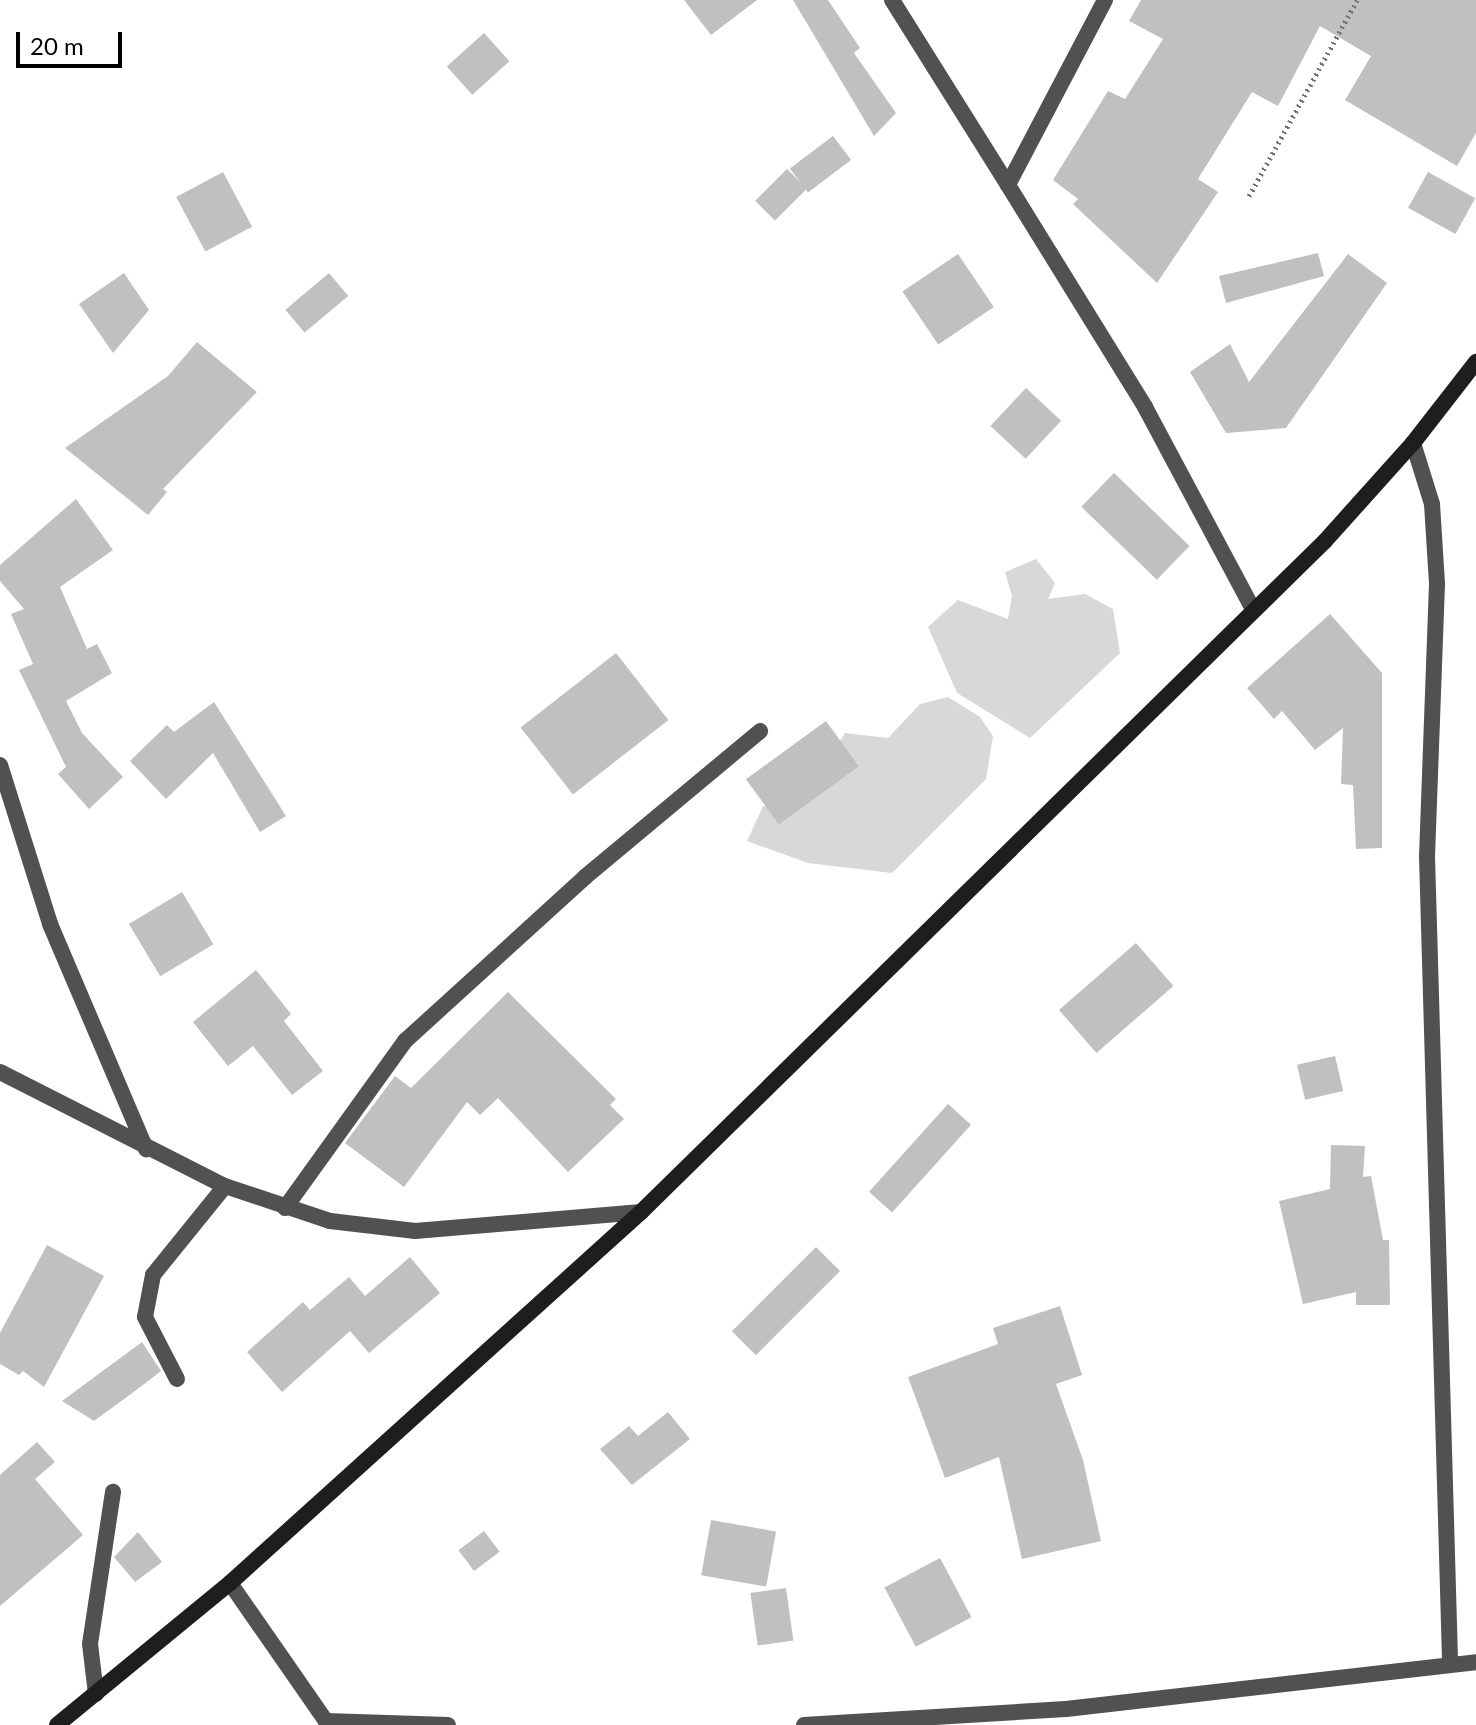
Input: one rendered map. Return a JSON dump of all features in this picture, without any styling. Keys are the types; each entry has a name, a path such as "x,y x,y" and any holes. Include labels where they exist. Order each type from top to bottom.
{"main road":[{"path":"57,1725 230,1583 641,1212 1325,541 1413,443 1476,362"}],"street":[{"path":"892,0 1145,407 1253,609"},
{"path":"1008,185 1105,0"},
{"path":"1413,443 1432,504 1437,584 1427,856 1450,1661"},
{"path":"285,1208 405,1041 585,877 760,731"},
{"path":"0,765 50,924 146,1149"},
{"path":"0,1072 146,1149 225,1186 330,1221 415,1231 641,1212"},
{"path":"177,1379 145,1317 153,1275 225,1186"},
{"path":"96,1694 90,1644 113,1492"},
{"path":"230,1583 326,1723 448,1725"},
{"path":"804,1725 1066,1709 1450,1661 1476,1662"}],"path":[{"path":"1249,196 1357,0"}],"shaded area":[{"path":"1036,559 1055,583 1048,599 1085,594 1113,609 1120,653 1030,738 957,693 928,627 958,600 1008,619 1012,596 1005,572"},
{"path":"948,697 980,717 993,736 986,779 892,873 808,863 747,841 763,806 801,803 845,733 888,738 920,704"}],"building":[{"path":"684,0 757,0 711,35"},
{"path":"793,0 828,0 860,48 854,53 896,113 874,136"},
{"path":"1141,0 1476,0 1476,133 1457,166 1345,100 1371,56 1320,26 1278,106 1252,92 1198,179 1218,192 1157,283 1073,204 1078,199 1053,180 1108,91 1125,99 1163,39 1129,21"},
{"path":"484,33 509,61 472,95 447,66"},
{"path":"833,136 851,160 808,192 790,168"},
{"path":"787,169 807,189 775,221 755,201"},
{"path":"223,172 252,227 205,252 176,197"},
{"path":"1428,172 1475,198 1455,234 1408,208"},
{"path":"1318,253 1324,276 1226,303 1219,276"},
{"path":"958,254 994,307 938,345 902,291"},
{"path":"1348,254 1387,283 1286,428 1226,433 1190,372 1230,344 1249,382"},
{"path":"124,273 149,310 113,353 79,304"},
{"path":"329,273 348,296 305,333 285,310"},
{"path":"197,342 257,392 163,489 167,492 148,515 65,448 168,376"},
{"path":"1026,388 1061,421 1026,459 991,426"},
{"path":"1114,473 1190,546 1157,580 1081,507"},
{"path":"76,499 113,550 60,587 87,649 97,644 112,673 66,701 82,733 123,777 89,809 58,774 66,767 19,670 33,664 11,614 24,609 0,581 0,565"},
{"path":"1330,614 1382,673 1382,848 1356,849 1353,785 1341,784 1343,728 1315,750 1282,711 1274,719 1247,688"},
{"path":"616,653 668,720 573,794 521,727"},
{"path":"214,702 286,816 260,832 213,753 166,799 130,761 167,725 174,732"},
{"path":"826,721 859,766 779,824 746,779"},
{"path":"182,892 213,944 160,976 129,924"},
{"path":"1136,943 1173,986 1096,1053 1059,1010"},
{"path":"256,970 291,1014 284,1021 323,1071 292,1095 253,1046 228,1066 193,1022"},
{"path":"508,992 616,1099 610,1105 624,1119 568,1172 498,1098 480,1115 467,1102 404,1187 345,1143 395,1076 411,1088"},
{"path":"1335,1056 1343,1091 1305,1100 1297,1065"},
{"path":"948,1104 971,1125 892,1212 869,1192"},
{"path":"1331,1145 1365,1146 1363,1177 1371,1176 1383,1240 1389,1240 1390,1305 1356,1305 1356,1292 1303,1304 1279,1201 1330,1189"},
{"path":"47,1245 104,1276 44,1387 23,1371 19,1375 0,1364 0,1333"},
{"path":"816,1247 840,1271 756,1355 732,1331"},
{"path":"410,1257 440,1293 369,1353 350,1331 282,1392 247,1352 303,1302 310,1310 349,1277 365,1296"},
{"path":"1060,1306 1082,1375 1056,1384 1083,1460 1101,1541 1022,1559 999,1457 945,1478 908,1377 998,1344 993,1328"},
{"path":"142,1342 161,1371 139,1388 94,1421 62,1401"},
{"path":"668,1412 690,1439 632,1485 600,1449 629,1426 638,1436"},
{"path":"37,1442 55,1462 35,1479 83,1535 0,1606 0,1475"},
{"path":"711,1520 776,1531 766,1587 701,1575"},
{"path":"484,1531 500,1552 474,1571 458,1550"},
{"path":"138,1532 162,1562 135,1582 114,1557"},
{"path":"940,1558 971,1617 916,1647 884,1588"},
{"path":"786,1588 793,1640 758,1645 750,1593"}]}
